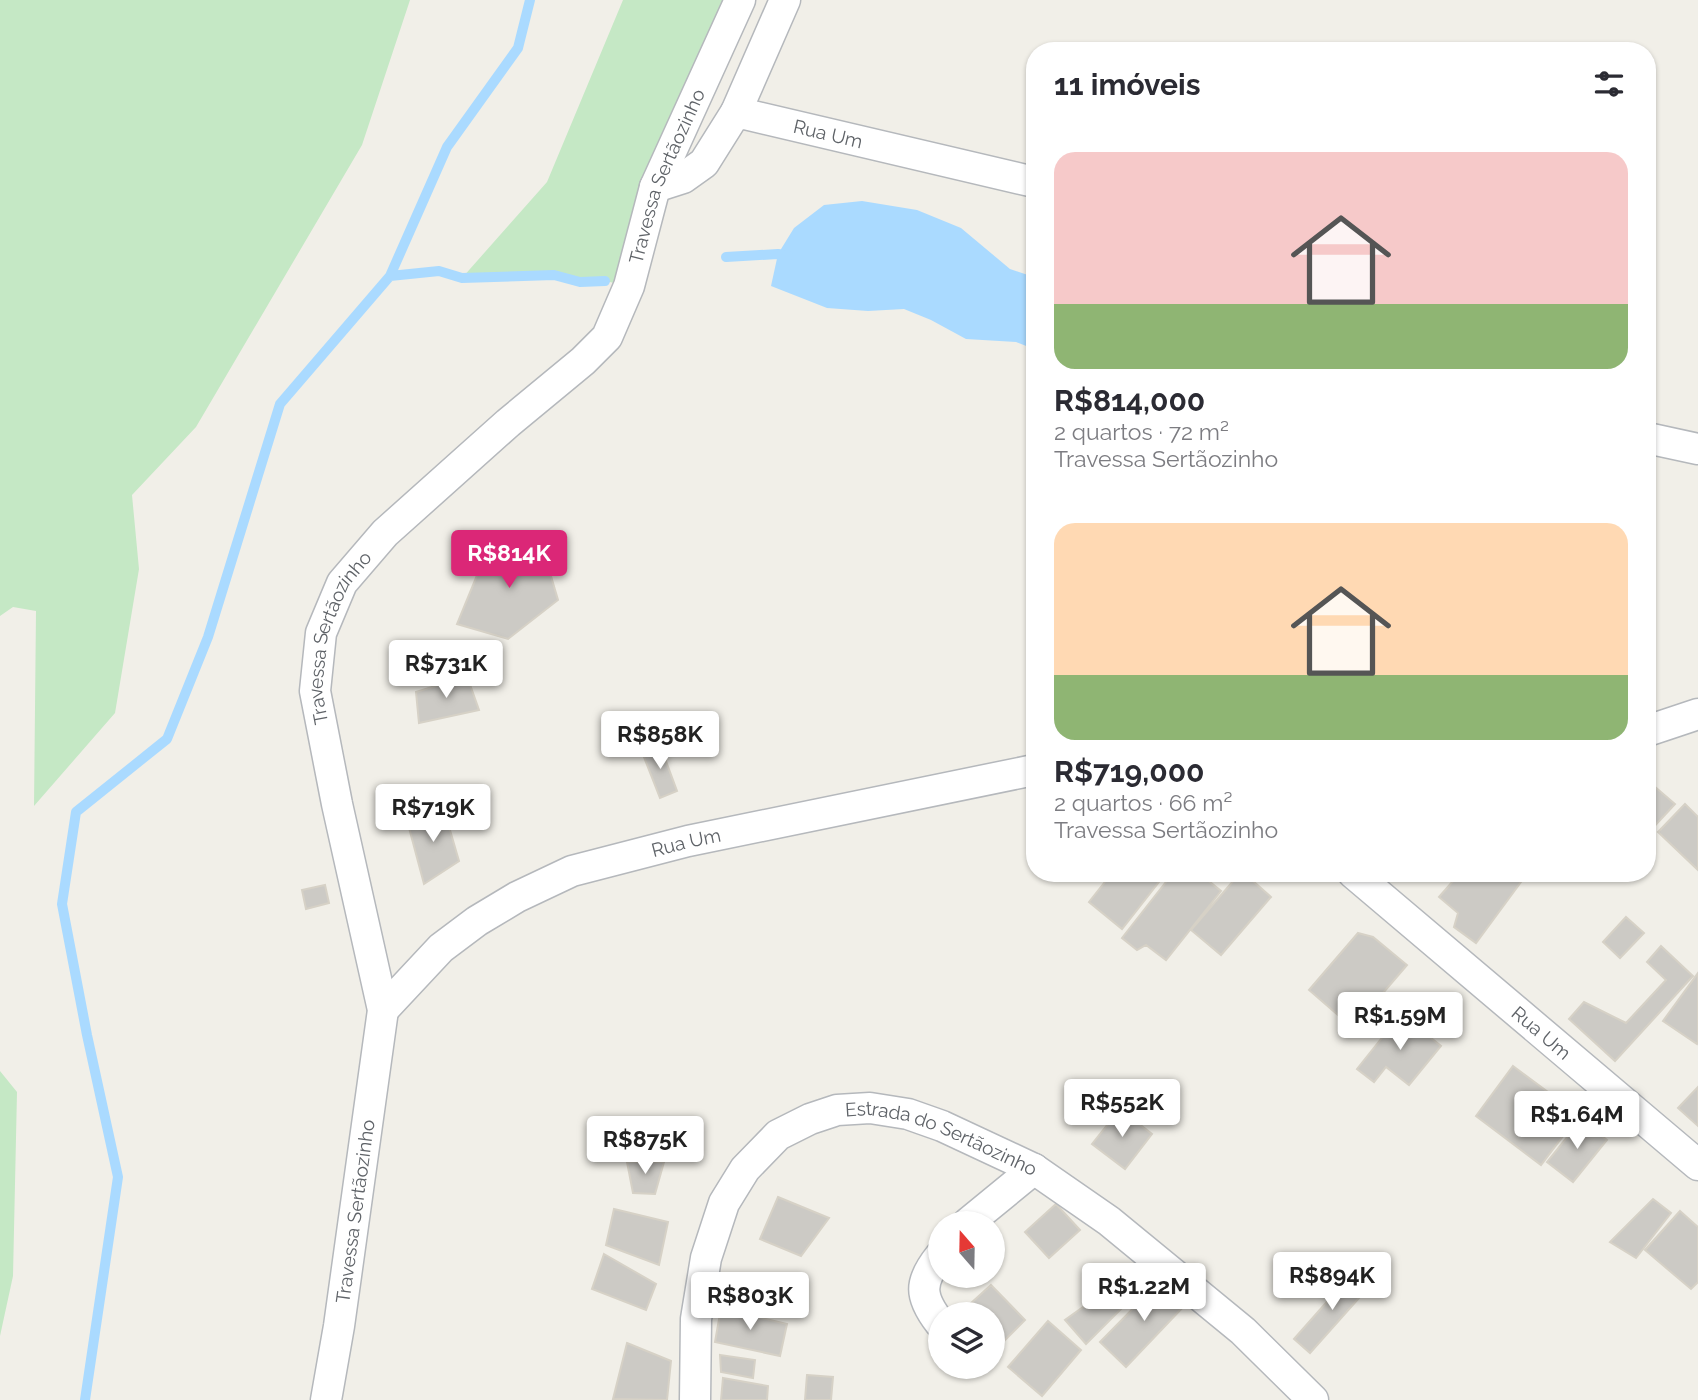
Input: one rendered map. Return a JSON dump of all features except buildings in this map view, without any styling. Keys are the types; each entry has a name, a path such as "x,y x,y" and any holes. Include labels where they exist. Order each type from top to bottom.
{"street":[{"name":"Travessa Sertãozinho","path":"326,1400 383,1010 315,691 321,633 342,583 385,533 497,432 583,361 607,337 629,286 655,187 740,0"},
{"path":"655,187 683,178 704,163 736,112 785,0"},
{"name":"Rua Um","path":"736,112 1026,180"},
{"path":"1656,440 1698,449"},
{"path":"1656,728 1698,713"},
{"name":"Rua Um","path":"383,1010 441,948 477,921 517,897 572,871 688,841 1026,772"},
{"name":"Rua Um","path":"1364,882 1698,1165"},
{"name":"Estrada do Sertãozinho","path":"695,1400 696,1319 706,1258 724,1203 746,1169 778,1135 810,1119 837,1110 870,1108 908,1114 930,1122 1034,1168 1109,1220 1243,1331 1313,1400"},
{"path":"982,1211 1034,1168"},
{"path":"928,1270 923,1286 928,1303"}],"green space":[{"path":"0,0 410,0 362,145 196,427 132,495 139,569 115,713 34,806 36,611 13,607 0,616"},
{"path":"623,0 740,0 629,286 605,281 580,282 554,275 462,278 547,182"},
{"path":"0,1071 17,1092 13,1276 0,1336"}],"water":[{"path":"862,201 917,210 961,228 1010,269 1026,274 1026,346 1016,342 966,339 904,309 868,311 827,308 771,286 778,254 794,228 824,205"}],"waterway":[{"path":"85,1400 118,1177 62,904 76,812 167,739 208,637 280,404 390,276 447,147 518,48 530,0"},
{"path":"726,257 778,254 788,256"},
{"path":"390,276 439,271 462,278 554,275 580,282 605,281"}]}
